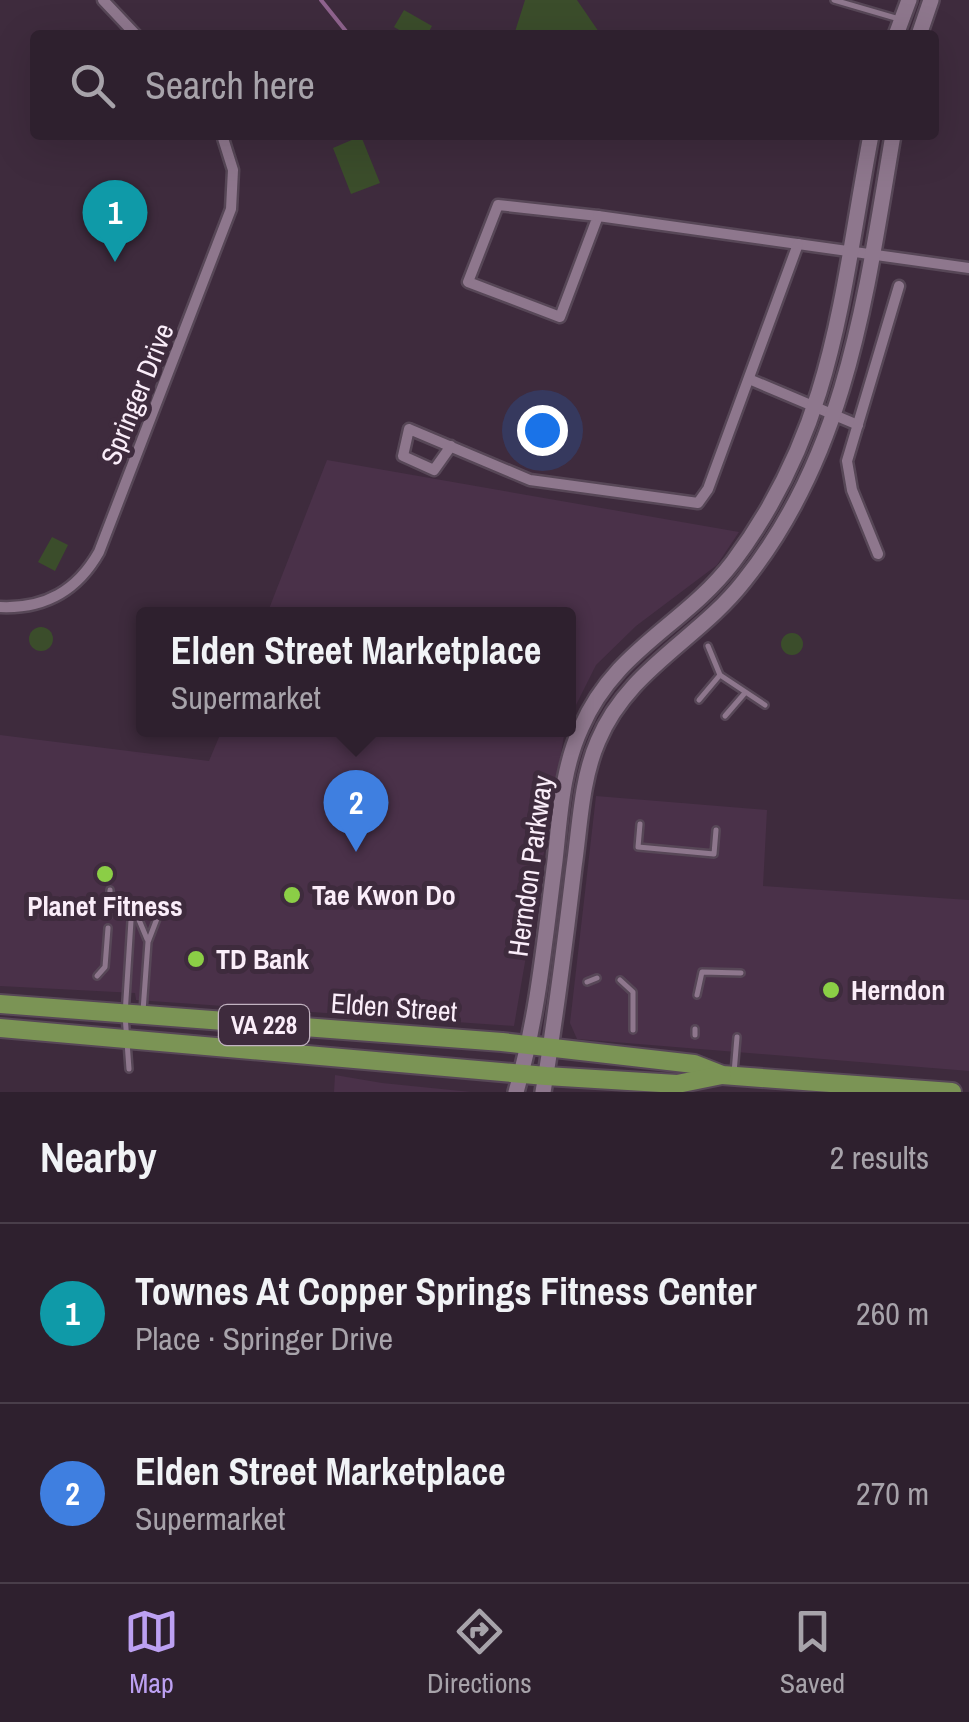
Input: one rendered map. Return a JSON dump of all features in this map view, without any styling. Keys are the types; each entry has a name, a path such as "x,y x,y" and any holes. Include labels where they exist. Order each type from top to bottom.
{"main road":[{"path":"899,28 909,0"},
{"path":"921,30 931,0"},
{"name":"Herndon Parkway","path":"519,1083 528,1047 565,782 586,717 622,662 702,596 730,565 779,487 815,407 842,316 870,140"},
{"name":"Herndon Parkway","path":"544,1084 552,1050 583,803 596,744 616,707 652,664 718,611 758,564 794,504 834,415 857,344 893,140"},
{"name":"Elden Street","path":"0,1004 528,1047 694,1064 728,1076 823,1087 952,1092"},
{"name":"Elden Street","path":"0,1028 519,1083 677,1084 728,1076"}],"street":[{"path":"103,0 131,30"},
{"name":"Springer Drive","path":"0,607 28,607 62,594 84,576 99,552 231,209 233,170 224,140"},
{"path":"598,216 560,317 468,282 498,205 598,216 854,250 969,268"},
{"path":"451,446 434,470 403,456 409,429 451,446 530,480 698,503 708,489 798,244"},
{"path":"878,554 852,490 847,461 899,286"},
{"path":"748,380 858,425"}],"lane":[{"path":"834,0 899,28"},
{"path":"708,646 720,675 765,704"},
{"path":"699,700 720,675"},
{"path":"725,716 744,694"},
{"path":"640,824 638,847 714,854 716,830"},
{"path":"108,916 110,890"},
{"path":"129,1069 130,1040 148,942 163,904"},
{"path":"130,1040 134,1016 132,905 148,942"},
{"path":"97,976 105,968 108,928"},
{"path":"697,995 702,972 740,973"},
{"path":"621,984 635,999 633,1030"},
{"path":"728,1076 737,1038"}],"shaded area":[{"path":"327,460 739,532 717,565 636,626 596,665 576,705 576,607 270,607"},
{"path":"0,735 209,761 219,737 564,737 514,1026 136,1000 135,993 0,986"},
{"path":"596,796 767,810 763,886 969,900 969,1071 577,1039 570,1023"},
{"path":"335,1075 382,1083 471,1092 334,1092"}],"green space":[{"path":"525,0 577,0 598,30 516,30"},
{"path":"404,10 432,26 430,30 394,27"},
{"path":"363,140 380,183 351,194 333,148"},
{"path":"116,201 136,206 129,237 109,233"},
{"path":"52,537 68,545 55,571 38,562"},
{"path":"41,627 53,639 41,651 29,639"},
{"path":"792,633 800,636 800,652 792,655 784,652 781,644 784,636"}],"waterway":[{"path":"321,0 345,30"}],"place":[{"name":"Townes At Copper Springs Fitness Center","path":"115,262"},
{"name":"Elden Street Marketplace","path":"356,852"},
{"name":"Planet Fitness","path":"105,874"},
{"name":"Tae Kwon Do","path":"292,895"},
{"name":"TD Bank","path":"196,959"},
{"name":"Herndon","path":"831,990"}]}
